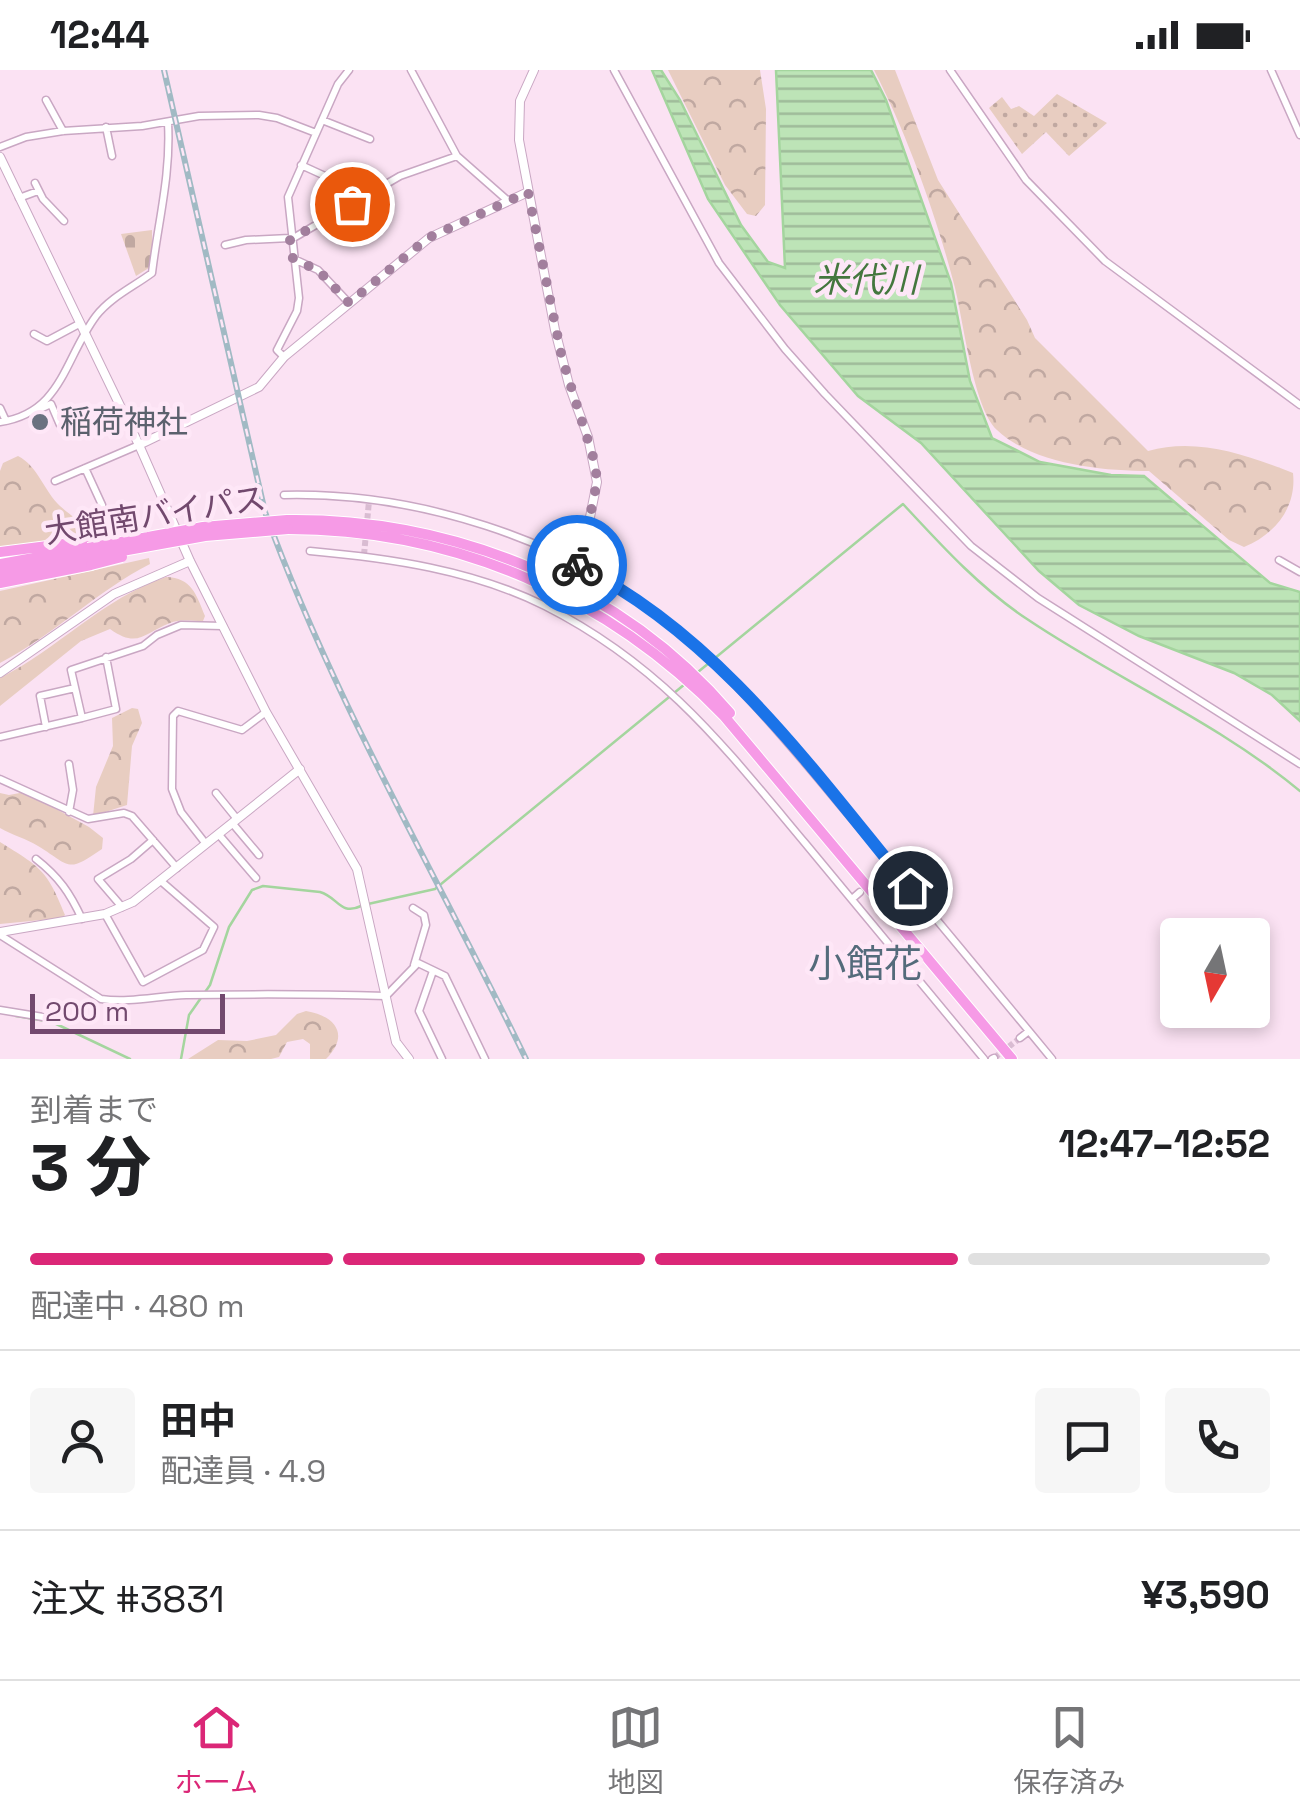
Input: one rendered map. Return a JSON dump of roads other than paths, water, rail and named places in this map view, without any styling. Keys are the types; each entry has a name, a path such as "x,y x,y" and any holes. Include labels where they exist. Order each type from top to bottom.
{"highway":[{"name":"大館南バイパス","path":"0,573 37,562 232,524 287,525 391,537 450,550 508,569 590,608 682,668 706,691 1012,1059"},
{"name":"大館南バイパス","path":"89,552 287,525"},
{"path":"0,552 89,552"},
{"path":"0,582 89,552"},
{"name":"大館南バイパス","path":"0,564 37,562"}],"street":[{"path":"284,357 277,350 297,311 299,298 288,197 338,84 349,70"},
{"path":"410,70 456,156 507,200"},
{"path":"534,70 520,101 517,121 558,344 595,463 597,482 590,516 568,560"},
{"path":"614,70 718,263 784,349 970,546 1038,598 1300,764"},
{"path":"950,70 1026,180 1105,261 1300,405"},
{"path":"1271,70 1300,135"},
{"path":"46,100 63,131"},
{"path":"0,148 63,131 168,123 199,116 259,115 316,134"},
{"path":"322,120 370,139"},
{"path":"36,411 50,396 96,317 114,298 152,273 170,154 168,123"},
{"path":"106,126 112,156"},
{"path":"225,245 246,240 290,239 400,176 456,156"},
{"path":"0,157 266,712 357,869 396,1042 408,1059"},
{"path":"301,165 348,187"},
{"path":"19,198 37,187 64,220"},
{"path":"55,481 259,387 284,357 428,238 528,192"},
{"path":"293,259 318,270 349,303"},
{"path":"34,334 47,341 79,324"},
{"path":"0,408 3,421 51,404 60,425"},
{"path":"85,468 102,505"},
{"path":"284,495 352,498 423,509 495,530 568,560 640,602 712,661 754,703 1052,1059"},
{"path":"310,551 433,568 497,587 543,605 630,657 674,693 730,752 984,1059"},
{"path":"0,673 114,594 190,560"},
{"path":"1279,560 1300,572"},
{"path":"82,718 71,670 143,646 181,626 224,626"},
{"path":"0,737 116,709 106,657"},
{"path":"46,726 40,696 74,688"},
{"path":"207,845 181,812 172,789 173,716 178,711 242,730 266,712"},
{"path":"69,764 73,790 69,812"},
{"path":"0,933 106,914 122,907 178,870 300,770"},
{"path":"0,779 88,820 124,813 132,816 178,870"},
{"path":"216,793 259,855"},
{"path":"220,836 256,878"},
{"path":"122,907 98,879 153,840"},
{"path":"36,860 64,885 82,919"},
{"path":"884,873 892,866"},
{"path":"106,914 142,982 203,950 214,927 162,882"},
{"path":"852,899 860,892"},
{"path":"413,908 424,916 426,925 414,967"},
{"path":"0,933 102,999 116,1001 198,995 386,996 418,963 445,976 486,1059"},
{"path":"434,971 419,1011 442,1059"},
{"path":"0,1010 42,1017"},
{"path":"1020,1038 1028,1032"}],"water":[{"name":"米代川","path":"652,70 661,70 680,100 741,225 768,262 785,268 776,70 871,70 886,100 951,283 970,381 992,438 1040,462 1111,475 1144,476 1270,583 1300,592 1300,721 1272,695 1234,673 1139,636 1079,605 1039,571 921,443 858,396 780,305 708,199"}],"waterway":[{"path":"698,672 903,504 962,565 1010,607 1235,743 1300,791"},
{"path":"368,904 435,889 685,684"},
{"path":"181,1059 189,1015 210,985 229,927 252,890 263,886 320,892 348,909 361,906"},
{"path":"16,1016 52,1022 130,1059"}],"tunnel":[{"path":"364,555 369,501"},
{"path":"543,605 568,560"},
{"path":"865,888 884,873"},
{"path":"994,1058 1020,1038"}],"railway":[{"path":"164,70 265,512 292,583 355,721 526,1059"}],"place":[{"name":"稲荷神社","path":"40,422"}],"district":[{"name":"小館花","path":"865,964"}]}
